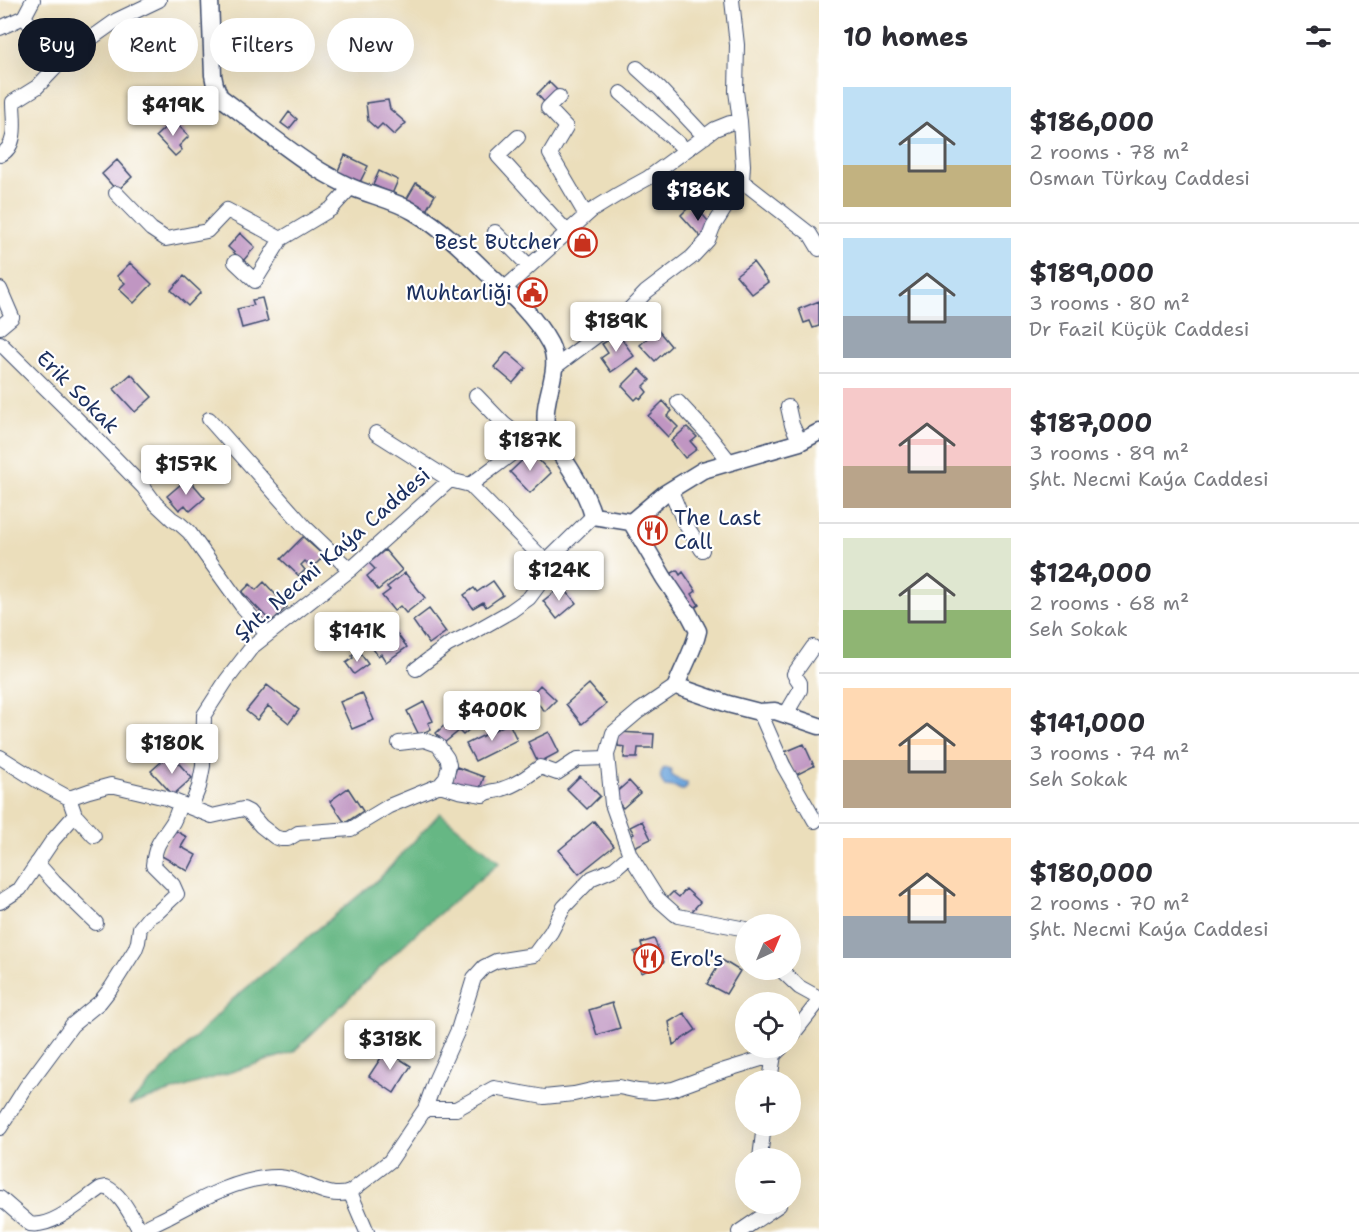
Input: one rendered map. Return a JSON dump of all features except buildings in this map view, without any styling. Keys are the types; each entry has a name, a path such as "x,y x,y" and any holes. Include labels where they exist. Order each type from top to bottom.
{"street":[{"path":"0,27 24,17 33,0"},
{"path":"96,35 117,20 159,0"},
{"path":"210,0 213,75 220,97 319,170 351,187 392,201 414,212 464,251 522,307 538,326 554,355 555,368 546,402 547,430 585,493 593,516"},
{"path":"555,368 623,316 646,292 692,257 708,240 713,227 742,181 741,121 736,92 737,45 732,0"},
{"path":"637,68 705,137"},
{"path":"0,156 5,153 13,140 7,102 37,87 52,72"},
{"path":"621,93 686,150"},
{"path":"560,97 548,108 566,127 550,154 586,215"},
{"path":"504,289 586,215 648,178 715,129 741,121"},
{"path":"518,137 498,156 567,232"},
{"path":"742,181 810,234 819,249"},
{"path":"235,262 255,281 281,239 331,209 351,187"},
{"path":"116,193 152,229 166,239 207,231 227,210 281,239"},
{"path":"495,232 529,266"},
{"path":"0,289 12,317 0,327"},
{"name":"Erik Sokak","path":"0,343 144,488 155,503 189,532 242,606 267,634"},
{"path":"476,394 504,424 528,443"},
{"path":"678,402 730,462"},
{"path":"788,407 792,425 800,442"},
{"path":"209,419 304,526 350,570"},
{"path":"546,562 470,485 547,430"},
{"path":"593,516 631,522 664,494 703,470 800,442 819,432"},
{"path":"376,434 450,480"},
{"name":"Şht. Necmi Kaýa Caddesi","path":"0,1128 26,1087 72,1025 100,1002 111,988 135,950 140,928 149,916 159,911 177,894 173,885 153,865 155,851 159,841 198,787 203,766 204,715 232,672 252,647 350,570 450,480 470,485"},
{"path":"670,490 684,522 702,550"},
{"path":"416,669 448,645 502,616 529,598 544,578 546,562 593,516"},
{"path":"631,522 698,631 694,647 676,686 639,711 613,733 607,758 612,804 630,855 657,898 675,914 735,927"},
{"path":"786,714 800,690 800,683 795,674 813,647"},
{"path":"676,686 694,694 759,712 775,711 819,726"},
{"path":"759,712 783,765 815,821"},
{"path":"69,798 111,785 166,798 212,816 243,809 249,812 261,826 281,839 288,839 298,833 351,829 389,806 440,785 446,778 449,765 438,745 424,740 399,743"},
{"path":"0,757 69,798 75,815 94,837"},
{"path":"440,785 483,795 518,782 540,767 557,773 578,759 607,758"},
{"path":"0,902 21,889 37,863 75,815"},
{"path":"0,1198 30,1224 37,1225 62,1215 101,1188 106,1187 121,1199 139,1231 198,1200 229,1187 263,1179 278,1177 291,1179 334,1194 344,1195 350,1192 390,1161 424,1109 458,1030 474,978 484,967 496,961 534,955 551,932 564,907 592,878 614,869 630,855"},
{"path":"37,863 96,923"},
{"path":"792,980 819,1000 801,1024"},
{"path":"424,1109 456,1109 494,1088 543,1097 619,1087 653,1092 673,1089 758,1058"},
{"path":"350,1192 367,1232"},
{"path":"739,1232 766,1214"}],"green space":[{"path":"440,813 500,862 413,936 293,1052 129,1105 233,999 380,878"}],"water":[{"path":"667,768 671,769 673,777 687,783 684,790 663,784 661,773"}],"place":[{"name":"Best Butcher","path":"583,242"},
{"name":"Muhtarliği","path":"533,293"},
{"name":"The Last Call","path":"653,530"},
{"name":"Erol's","path":"649,959"}]}
